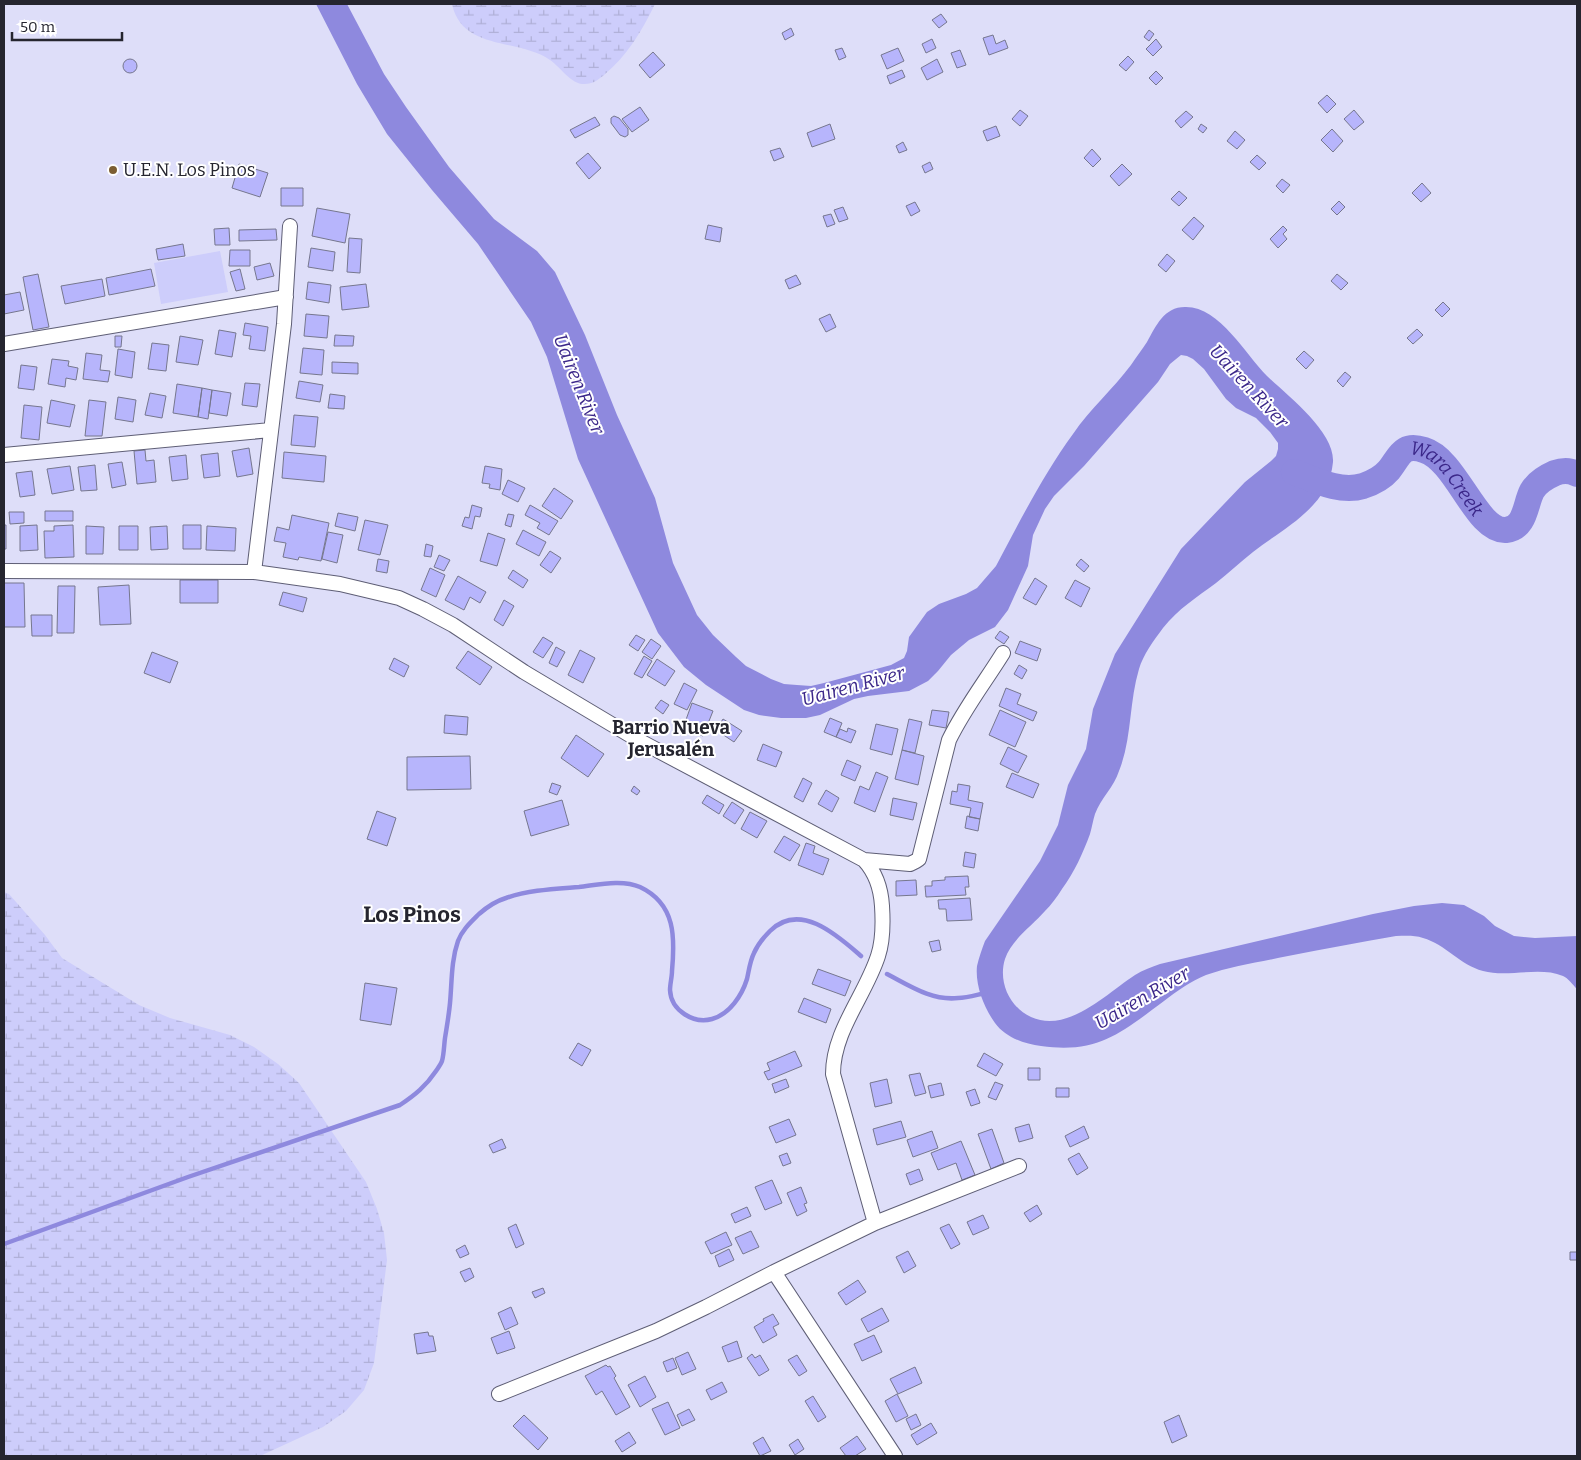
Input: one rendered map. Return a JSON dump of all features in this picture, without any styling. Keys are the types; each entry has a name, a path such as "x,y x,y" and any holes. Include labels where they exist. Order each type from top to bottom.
{"street":[{"path":"254,572 286,297 290,226"},
{"path":"4,344 286,297"},
{"path":"4,455 271,430"},
{"path":"4,571 254,572 340,584 399,598 453,625 524,672 638,740 864,860 876,877 882,898 878,954 871,974 835,1049 833,1074 875,1223"},
{"path":"864,860 910,864 919,859 949,740 957,723 988,678 1003,652"},
{"path":"499,1394 656,1331 875,1223 1019,1166"},
{"path":"774,1272 895,1456"}],"green space":[{"path":"452,4 655,4 645,24 620,60 598,80 585,84 574,81 550,60 537,53 479,37 467,29 458,19"},
{"path":"220,251 228,292 161,304 154,263"},
{"path":"4,892 9,894 45,935 62,958 139,1005 170,1018 230,1035 254,1047 278,1064 299,1083 366,1182 384,1233 387,1260 374,1363 364,1390 346,1411 323,1427 260,1456 4,1456"}],"water":[{"name":"Uairen River","path":"316,4 347,4 384,74 449,167 494,219 537,251 555,272 585,335 617,415 655,498 673,563 697,615 713,635 746,666 771,679 784,684 811,686 891,665 904,658 909,637 927,612 939,604 977,588 996,566 1032,498 1062,450 1087,416 1131,365 1162,318 1171,310 1185,307 1209,314 1231,333 1267,376 1298,404 1319,427 1332,451 1333,462 1330,478 1314,504 1304,514 1181,609 1163,628 1143,658 1133,694 1123,759 1117,777 1095,814 1090,834 1081,856 1056,898 1040,917 1017,939 1005,959 1003,967 1004,984 1011,1000 1023,1013 1045,1021 1059,1020 1073,1016 1086,1009 1135,975 1160,964 1373,914 1442,903 1464,905 1484,916 1495,926 1514,936 1535,938 1577,936 1577,989 1565,977 1554,973 1493,973 1483,971 1467,964 1431,941 1416,936 1396,936 1246,964 1206,975 1179,990 1135,1023 1094,1044 1061,1048 1028,1044 1009,1036 999,1028 984,1003 977,981 977,966 985,941 1040,861 1058,825 1068,785 1086,749 1093,709 1115,654 1181,549 1245,482 1276,456 1278,443 1256,418 1236,408 1226,399 1204,369 1193,359 1181,355 1170,364 1158,382 1084,466 1054,496 1045,509 1033,535 1028,566 1008,610 995,627 969,640 951,655 928,681 909,691 854,699 820,715 806,718 781,718 759,715 744,710 706,685 684,667 658,633 578,459 547,357 531,322 478,244 387,134 357,84"}],"building":[{"path":"941,14 947,22 939,28 932,20"},
{"path":"791,28 794,35 785,40 782,33"},
{"path":"1149,30 1154,34 1149,41 1144,37"},
{"path":"993,35 996,44 1005,40 1008,48 989,55 983,38"},
{"path":"932,39 936,48 926,53 922,44"},
{"path":"1156,39 1162,47 1153,56 1146,49"},
{"path":"842,48 846,57 839,60 835,50"},
{"path":"898,48 904,61 887,69 881,55"},
{"path":"960,50 966,65 957,68 951,53"},
{"path":"653,52 665,65 650,78 639,65"},
{"path":"1128,56 1134,62 1126,71 1119,65"},
{"path":"127,59 133,59 137,66 133,73 127,73 123,69 123,63"},
{"path":"937,59 943,72 927,80 921,68"},
{"path":"902,70 905,77 890,84 887,76"},
{"path":"1156,71 1163,78 1156,85 1149,78"},
{"path":"1327,95 1336,104 1327,113 1318,103"},
{"path":"640,107 649,120 632,132 622,119"},
{"path":"1020,110 1028,116 1020,126 1012,119"},
{"path":"1354,110 1364,122 1354,130 1344,119"},
{"path":"1186,111 1193,117 1181,128 1175,121"},
{"path":"614,116 619,118 628,129 628,135 625,137 620,135 611,123 611,118"},
{"path":"595,117 600,125 575,138 570,130"},
{"path":"830,124 835,139 812,147 807,133"},
{"path":"1201,124 1207,128 1203,133 1198,129"},
{"path":"996,126 1000,136 987,141 983,131"},
{"path":"1332,129 1343,141 1333,152 1321,140"},
{"path":"1235,131 1245,140 1237,149 1227,141"},
{"path":"903,142 907,150 899,153 896,146"},
{"path":"780,148 784,157 774,161 770,151"},
{"path":"1092,149 1101,159 1093,167 1084,158"},
{"path":"588,153 601,168 589,179 576,163"},
{"path":"1257,155 1266,163 1259,170 1250,162"},
{"path":"930,162 933,169 925,173 922,166"},
{"path":"239,164 268,173 260,197 232,188"},
{"path":"1122,164 1132,174 1119,186 1110,176"},
{"path":"1282,179 1290,185 1283,193 1276,186"},
{"path":"1422,183 1431,193 1421,202 1412,193"},
{"path":"281,188 303,188 303,206 281,206"},
{"path":"1179,191 1187,198 1179,206 1171,199"},
{"path":"1339,201 1345,207 1337,215 1331,209"},
{"path":"915,202 920,211 911,216 906,206"},
{"path":"843,207 848,219 839,222 834,210"},
{"path":"317,208 350,214 345,243 312,236"},
{"path":"831,214 835,224 827,227 823,216"},
{"path":"1194,217 1204,226 1193,240 1182,230"},
{"path":"708,225 722,228 720,242 705,239"},
{"path":"1283,226 1287,230 1283,234 1287,239 1278,248 1270,239"},
{"path":"229,228 230,245 215,245 214,229"},
{"path":"276,229 277,240 239,241 239,230"},
{"path":"349,238 362,239 360,273 347,272"},
{"path":"183,244 185,256 158,260 156,249"},
{"path":"311,248 335,252 333,271 308,267"},
{"path":"230,250 250,250 250,266 229,266"},
{"path":"1167,254 1175,261 1166,272 1158,265"},
{"path":"270,263 274,276 257,280 254,267"},
{"path":"151,269 155,286 109,295 106,278"},
{"path":"240,269 245,289 236,291 230,272"},
{"path":"38,274 49,327 33,330 23,277"},
{"path":"1337,274 1348,283 1341,290 1331,281"},
{"path":"796,275 801,284 789,289 785,280"},
{"path":"102,279 105,296 65,304 61,286"},
{"path":"308,282 331,285 329,303 306,299"},
{"path":"366,284 369,307 342,310 340,287"},
{"path":"20,292 24,310 4,314 4,295"},
{"path":"1443,302 1450,309 1442,317 1435,310"},
{"path":"306,314 329,316 327,338 304,336"},
{"path":"830,314 836,327 826,332 819,319"},
{"path":"245,323 268,327 265,351 249,349 251,336 243,335"},
{"path":"1417,329 1423,335 1413,344 1407,338"},
{"path":"219,330 236,333 232,357 215,354"},
{"path":"335,335 354,336 353,346 334,346"},
{"path":"115,336 122,336 121,347 115,347"},
{"path":"180,336 203,340 198,365 176,362"},
{"path":"152,343 169,345 166,371 148,369"},
{"path":"303,348 324,350 322,375 300,373"},
{"path":"118,349 135,352 132,378 115,375"},
{"path":"1304,351 1314,360 1306,369 1296,359"},
{"path":"86,353 102,355 100,370 110,371 108,382 83,379"},
{"path":"52,359 69,361 68,366 78,368 76,380 66,378 65,387 48,384"},
{"path":"332,362 358,363 358,374 332,373"},
{"path":"21,365 37,367 34,390 18,388"},
{"path":"1345,372 1351,377 1343,387 1337,381"},
{"path":"299,381 323,385 320,402 296,398"},
{"path":"245,383 260,384 257,407 242,405"},
{"path":"177,384 202,388 198,417 173,413"},
{"path":"202,388 212,390 208,419 198,417"},
{"path":"212,390 231,393 227,416 209,413"},
{"path":"150,393 166,396 162,418 145,415"},
{"path":"330,394 345,396 344,409 328,408"},
{"path":"118,397 136,400 133,422 115,419"},
{"path":"51,400 75,405 70,427 47,423"},
{"path":"89,400 106,402 102,436 85,436"},
{"path":"24,405 42,407 39,440 21,438"},
{"path":"294,415 318,417 315,447 291,445"},
{"path":"249,448 253,474 237,477 232,451"},
{"path":"145,450 146,461 154,460 156,482 137,484 134,451"},
{"path":"284,452 326,456 324,482 282,478"},
{"path":"218,453 220,476 204,478 201,455"},
{"path":"186,455 188,479 172,481 169,457"},
{"path":"122,462 126,485 112,488 108,464"},
{"path":"95,465 97,490 81,491 78,467"},
{"path":"70,466 74,490 52,494 47,469"},
{"path":"485,466 502,469 500,490 489,488 490,484 482,483"},
{"path":"32,471 35,495 20,497 16,473"},
{"path":"508,480 525,488 518,502 502,494"},
{"path":"554,488 573,501 561,519 542,506"},
{"path":"472,505 482,508 480,517 475,516 472,529 462,526 465,517 469,518"},
{"path":"530,505 558,521 549,535 537,528 540,523 525,515"},
{"path":"45,511 73,511 73,521 45,521"},
{"path":"9,512 24,512 24,523 10,524"},
{"path":"338,513 358,517 355,531 335,526"},
{"path":"508,514 514,515 511,527 505,525"},
{"path":"292,515 329,523 321,561 299,557 298,560 283,557 286,543 274,541 277,527 289,530"},
{"path":"365,520 388,525 380,555 358,550"},
{"path":"4,525 6,525 6,549 4,549"},
{"path":"37,525 38,550 20,551 20,526"},
{"path":"73,525 74,557 45,558 44,531 54,531 54,526"},
{"path":"183,525 201,525 201,549 183,549"},
{"path":"86,526 104,527 103,554 86,554"},
{"path":"119,526 138,526 138,550 119,550"},
{"path":"167,526 168,549 151,550 150,527"},
{"path":"207,526 236,528 235,551 206,550"},
{"path":"523,530 546,542 539,556 516,544"},
{"path":"328,532 343,535 337,563 322,559"},
{"path":"488,533 505,539 497,566 480,561"},
{"path":"426,544 433,546 431,557 424,556"},
{"path":"550,551 561,558 551,573 540,565"},
{"path":"439,555 450,560 444,571 434,567"},
{"path":"378,559 389,561 387,573 376,571"},
{"path":"1081,559 1089,566 1084,572 1076,565"},
{"path":"430,568 445,575 436,597 421,590"},
{"path":"513,570 528,580 523,588 508,578"},
{"path":"458,576 486,592 480,603 470,597 464,610 445,600"},
{"path":"1035,578 1047,586 1036,605 1023,598"},
{"path":"180,580 218,580 218,603 180,603"},
{"path":"1075,580 1090,588 1081,607 1065,598"},
{"path":"4,583 24,583 25,627 4,627"},
{"path":"129,585 131,624 100,625 98,587"},
{"path":"58,586 75,586 74,633 57,633"},
{"path":"283,592 307,598 303,612 279,605"},
{"path":"504,600 514,606 503,626 494,620"},
{"path":"31,615 52,615 52,636 32,636"},
{"path":"1000,631 1009,637 1004,644 995,638"},
{"path":"636,635 645,640 638,651 629,645"},
{"path":"543,637 553,643 543,658 533,652"},
{"path":"651,639 661,646 652,659 642,652"},
{"path":"1020,641 1041,649 1037,661 1015,653"},
{"path":"556,647 565,652 557,667 549,663"},
{"path":"580,650 595,658 583,683 568,675"},
{"path":"468,651 492,667 480,685 456,668"},
{"path":"152,652 178,662 170,683 144,673"},
{"path":"644,656 652,661 642,678 634,674"},
{"path":"394,658 409,666 404,677 389,669"},
{"path":"657,659 675,671 665,686 647,675"},
{"path":"1019,665 1027,670 1022,679 1014,674"},
{"path":"684,683 697,690 687,710 674,704"},
{"path":"1006,688 1021,694 1017,704 1037,712 1033,721 999,706"},
{"path":"661,700 669,705 663,714 655,708"},
{"path":"692,703 713,711 703,736 683,728"},
{"path":"932,710 949,712 946,728 929,725"},
{"path":"1000,710 1026,722 1015,747 989,735"},
{"path":"445,715 468,717 467,735 444,733"},
{"path":"830,718 842,723 836,737 824,732"},
{"path":"723,719 742,731 734,742 716,730"},
{"path":"909,719 922,722 915,753 902,750"},
{"path":"876,724 898,729 892,755 870,749"},
{"path":"848,728 856,731 851,743 836,737 840,729 847,732"},
{"path":"576,735 604,754 588,777 561,758"},
{"path":"763,744 782,752 776,767 757,760"},
{"path":"1008,747 1027,756 1018,773 1000,764"},
{"path":"902,750 924,756 918,785 895,779"},
{"path":"470,756 471,789 407,790 407,757"},
{"path":"847,760 861,766 855,781 841,775"},
{"path":"876,772 888,777 875,812 854,803 860,786 869,790"},
{"path":"1012,773 1039,784 1033,798 1006,787"},
{"path":"803,778 812,783 803,802 794,797"},
{"path":"552,783 561,786 557,795 549,792"},
{"path":"958,784 970,786 968,800 983,803 980,819 969,817 971,808 950,804 952,791 957,792"},
{"path":"634,786 640,791 637,795 631,791"},
{"path":"826,790 839,798 832,812 818,804"},
{"path":"707,795 724,805 719,814 702,803"},
{"path":"893,798 917,803 913,820 890,815"},
{"path":"562,800 569,825 531,836 524,811"},
{"path":"732,802 744,810 735,824 723,816"},
{"path":"377,811 396,818 387,846 367,839"},
{"path":"750,812 767,821 757,838 741,829"},
{"path":"967,816 980,819 978,831 965,828"},
{"path":"784,836 800,845 790,861 774,852"},
{"path":"806,843 815,846 813,853 829,859 823,875 798,865"},
{"path":"965,852 976,854 974,868 963,866"},
{"path":"968,876 969,887 965,887 966,895 926,897 925,886 932,886 932,881 945,880 945,877"},
{"path":"916,880 917,895 896,896 896,881"},
{"path":"970,898 972,920 947,921 946,909 939,909 938,900"},
{"path":"939,940 941,950 932,952 929,942"},
{"path":"818,969 851,981 845,996 812,984"},
{"path":"365,983 397,988 391,1025 360,1020"},
{"path":"804,998 831,1009 826,1023 798,1012"},
{"path":"578,1043 591,1050 582,1066 569,1058"},
{"path":"795,1051 802,1066 768,1080 764,1072 770,1070 767,1063"},
{"path":"984,1053 1003,1064 996,1076 977,1066"},
{"path":"1028,1068 1040,1068 1040,1080 1028,1080"},
{"path":"920,1073 926,1093 915,1096 909,1075"},
{"path":"786,1079 789,1087 775,1093 772,1084"},
{"path":"887,1079 892,1103 875,1107 870,1083"},
{"path":"995,1082 1003,1085 996,1100 988,1097"},
{"path":"941,1083 944,1095 931,1098 928,1086"},
{"path":"1056,1088 1069,1088 1069,1097 1056,1097"},
{"path":"975,1089 980,1103 971,1106 966,1092"},
{"path":"789,1119 796,1135 776,1143 769,1127"},
{"path":"901,1121 906,1137 877,1145 873,1129"},
{"path":"1029,1124 1033,1138 1019,1142 1015,1128"},
{"path":"1084,1126 1089,1138 1070,1147 1065,1136"},
{"path":"992,1129 1004,1163 991,1169 978,1134"},
{"path":"932,1131 938,1148 913,1157 907,1140"},
{"path":"502,1139 506,1148 493,1153 489,1145"},
{"path":"961,1141 975,1175 962,1180 956,1163 938,1170 931,1153"},
{"path":"787,1153 791,1163 783,1166 779,1156"},
{"path":"1079,1153 1088,1168 1077,1175 1068,1159"},
{"path":"919,1169 923,1180 910,1185 906,1174"},
{"path":"772,1180 782,1203 765,1210 755,1187"},
{"path":"801,1187 807,1203 804,1204 807,1211 797,1216 787,1193"},
{"path":"1037,1205 1042,1214 1030,1222 1024,1213"},
{"path":"747,1207 751,1216 735,1223 731,1214"},
{"path":"983,1215 989,1228 973,1235 967,1222"},
{"path":"516,1224 524,1244 516,1248 508,1228"},
{"path":"949,1224 960,1244 951,1249 940,1228"},
{"path":"751,1231 759,1247 743,1254 735,1238"},
{"path":"726,1232 732,1245 711,1254 705,1242"},
{"path":"465,1245 469,1254 460,1258 456,1250"},
{"path":"729,1249 734,1260 719,1267 715,1256"},
{"path":"908,1251 916,1266 904,1273 896,1257"},
{"path":"1570,1252 1577,1252 1577,1260 1570,1260"},
{"path":"470,1268 474,1277 465,1282 460,1272"},
{"path":"858,1280 866,1292 846,1305 838,1293"},
{"path":"543,1288 545,1293 535,1298 532,1292"},
{"path":"511,1307 518,1324 505,1330 498,1313"},
{"path":"882,1308 889,1321 868,1332 861,1319"},
{"path":"773,1314 779,1324 773,1327 777,1335 763,1343 754,1327 764,1321 763,1319"},
{"path":"509,1331 515,1348 497,1354 491,1338"},
{"path":"428,1332 429,1336 433,1336 436,1351 417,1354 414,1334"},
{"path":"874,1335 882,1352 862,1361 854,1344"},
{"path":"737,1341 742,1357 728,1362 722,1347"},
{"path":"688,1352 696,1369 682,1375 675,1358"},
{"path":"752,1354 755,1358 760,1355 769,1370 759,1376 747,1358"},
{"path":"797,1355 807,1371 799,1376 788,1360"},
{"path":"673,1358 677,1368 667,1372 663,1362"},
{"path":"606,1365 610,1366 616,1376 614,1378 630,1407 616,1415 602,1391 596,1395 585,1376"},
{"path":"915,1367 922,1383 898,1394 890,1379"},
{"path":"645,1376 656,1397 640,1407 628,1385"},
{"path":"722,1382 727,1392 711,1400 706,1390"},
{"path":"897,1394 908,1416 896,1422 885,1401"},
{"path":"813,1396 826,1417 818,1422 805,1401"},
{"path":"668,1402 680,1428 665,1435 652,1409"},
{"path":"689,1409 695,1420 682,1426 677,1415"},
{"path":"916,1414 921,1425 911,1430 906,1419"},
{"path":"524,1415 548,1438 538,1450 513,1426"},
{"path":"1179,1415 1187,1436 1172,1443 1164,1422"},
{"path":"931,1423 937,1433 917,1445 911,1435"},
{"path":"629,1432 636,1443 622,1452 615,1441"},
{"path":"857,1436 866,1449 855,1456 846,1456 840,1448"},
{"path":"763,1437 771,1451 760,1456 753,1443"},
{"path":"798,1439 804,1449 795,1455 789,1445"}],"waterway":[{"name":"Wara Creek","path":"1294,472 1328,485 1354,488 1377,480 1389,470 1402,452 1411,448 1417,448 1436,456 1457,480 1485,520 1495,528 1506,530 1518,525 1524,515 1532,491 1539,482 1561,471 1577,474"},
{"path":"4,1244 188,1177 400,1105 420,1090 442,1061 450,1007 453,964 460,937 467,926 482,911 506,898 542,890 618,883 640,887 652,894 667,912 671,923 673,934 671,997 679,1010 698,1020 718,1017 730,1008 745,985 757,947 770,931 782,923 794,919 806,920 818,925 830,931 861,956"},
{"path":"887,974 921,992 939,997 961,998 985,993"}],"place":[{"name":"U.E.N. Los Pinos","path":"113,170"}],"district":[{"name":"Barrio Nueva Jerusalén","path":"671,738"},
{"name":"Los Pinos","path":"412,914"}]}
